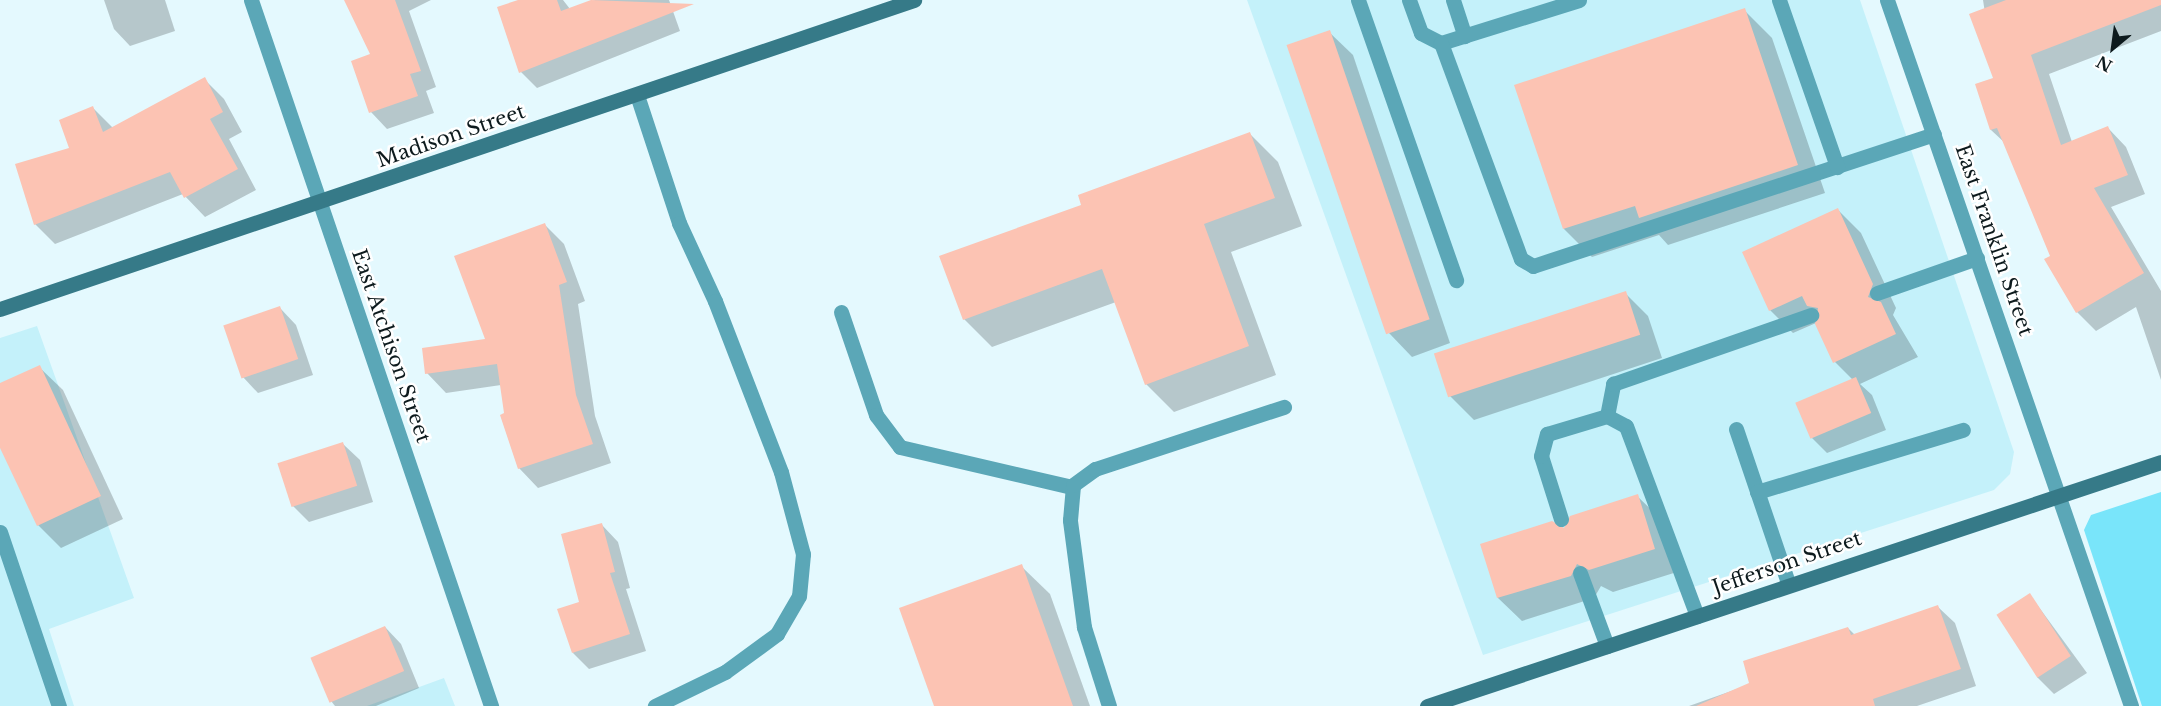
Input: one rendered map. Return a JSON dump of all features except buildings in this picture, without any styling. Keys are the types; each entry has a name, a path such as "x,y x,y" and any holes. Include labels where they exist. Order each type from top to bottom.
{"main road":[{"name":"Madison Street","path":"0,309 914,0"},
{"name":"Jefferson Street","path":"1427,706 1788,583 2161,462"}],"street":[{"name":"East Atchison Street","path":"251,0 492,706"},
{"path":"1358,0 1456,280"},
{"path":"1409,0 1420,33 1441,43 1579,0"},
{"path":"1453,0 1465,36"},
{"path":"1779,0 1836,167"},
{"name":"East Franklin Street","path":"1887,0 2060,495 2131,706"},
{"path":"1441,43 1521,259 1533,266 1934,135"},
{"path":"638,95 679,223 715,301 781,472 803,554 799,596 777,634 725,672 655,706"},
{"path":"1877,293 1977,258"},
{"path":"841,312 876,415 900,447 1072,487"},
{"path":"1606,416 1613,384 1811,315"},
{"path":"1109,706 1084,627 1070,520 1072,487 1095,469 1284,406"},
{"path":"1561,519 1541,456 1547,434 1606,416 1626,426 1696,616"},
{"path":"1736,429 1788,583"},
{"path":"1757,492 1963,430"},
{"path":"0,532 59,706"},
{"path":"1580,573 1607,646"}],"shaded area":[{"path":"1247,0 1860,0 2014,452 2010,474 1994,490 1483,655"},
{"path":"37,326 134,598 49,629 74,706 0,706 0,338"},
{"path":"2161,492 2161,706 2142,706 2084,530 2091,515"},
{"path":"444,678 455,706 367,706"}]}
